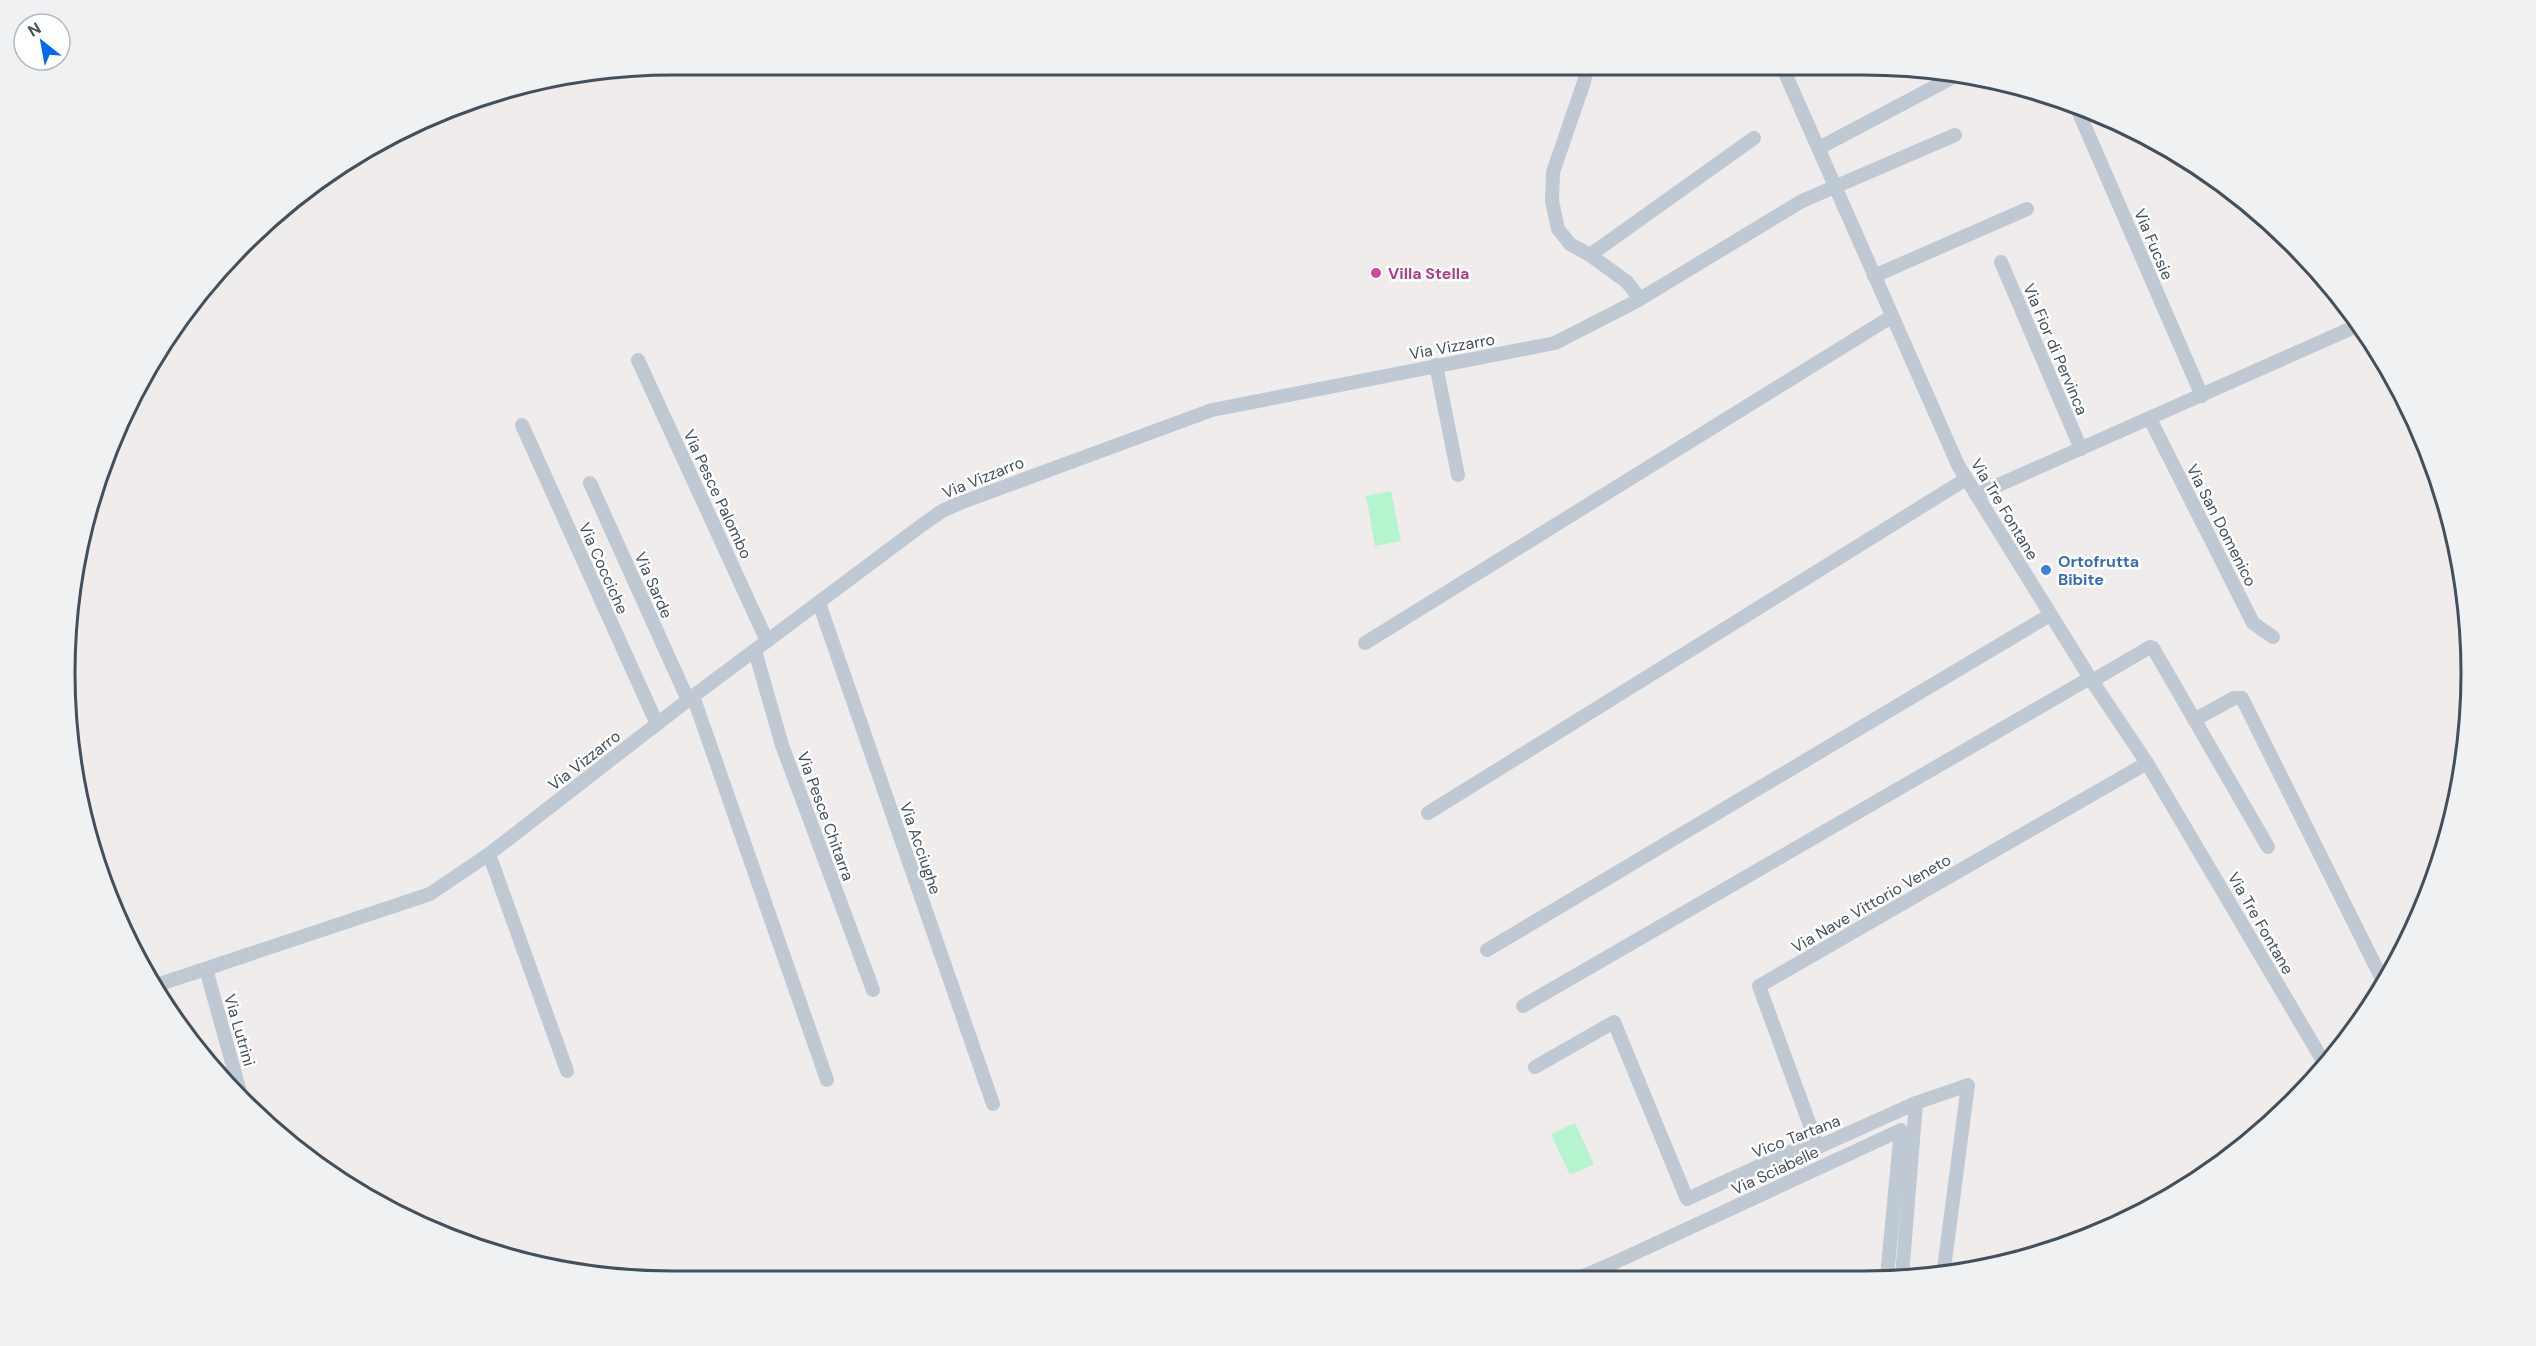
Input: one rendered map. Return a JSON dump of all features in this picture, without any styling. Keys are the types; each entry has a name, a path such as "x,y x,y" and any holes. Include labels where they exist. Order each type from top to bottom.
{"street":[{"path":"1585,75 1559,149 1553,172 1552,201 1562,237 1627,282 1640,299"},
{"name":"Via Tre Fontane","path":"1786,75 1891,317 1966,479 2050,615 2147,763 2321,1057"},
{"path":"1819,148 1946,81"},
{"name":"Via Fucsie","path":"2081,117 2202,396"},
{"name":"Via Vizzarro","path":"162,983 430,894 489,854 691,698 922,525 960,502 1212,410 1436,365 1546,346 1579,332 1640,299 1802,201 1954,135"},
{"path":"1590,255 1754,138"},
{"path":"1874,276 2027,209"},
{"name":"Via Fior di Pervinca","path":"2001,262 2081,449"},
{"path":"1365,643 1891,317"},
{"path":"1976,495 2352,329"},
{"name":"Via Pesce Palombo","path":"638,360 768,641"},
{"path":"1436,365 1458,475"},
{"name":"Via San Domenico","path":"2150,419 2253,623 2273,637"},
{"name":"Via Cocciche","path":"522,425 657,724"},
{"path":"1428,813 1966,479"},
{"name":"Via Sarde","path":"590,483 691,698 827,1080"},
{"name":"Via Acciughe","path":"819,603 993,1104"},
{"path":"1487,950 2050,615"},
{"path":"1523,1006 2150,647 2153,648 2268,847"},
{"name":"Via Pesce Chitarra","path":"754,651 782,745 873,990"},
{"path":"2194,720 2234,698 2242,698 2380,974"},
{"name":"Via Nave Vittorio Veneto","path":"1818,1147 1760,986 2147,763"},
{"path":"489,854 567,1071"},
{"name":"Via Lutrini","path":"206,969 237,1082"},
{"name":"Vico Tartana","path":"1534,1067 1614,1022 1688,1199 1794,1150 1818,1147 1916,1103 1968,1085 1944,1265"},
{"path":"1902,1270 1916,1103"},
{"name":"Via Sciabelle","path":"1612,1271 1901,1130 1888,1270"}],"green space":[{"path":"1391,491 1401,541 1375,546 1366,496"},
{"path":"1575,1123 1594,1164 1570,1175 1551,1134"}],"place":[{"name":"Villa Stella","path":"1376,273"},
{"name":"Ortofrutta Bibite","path":"2046,570"}]}
